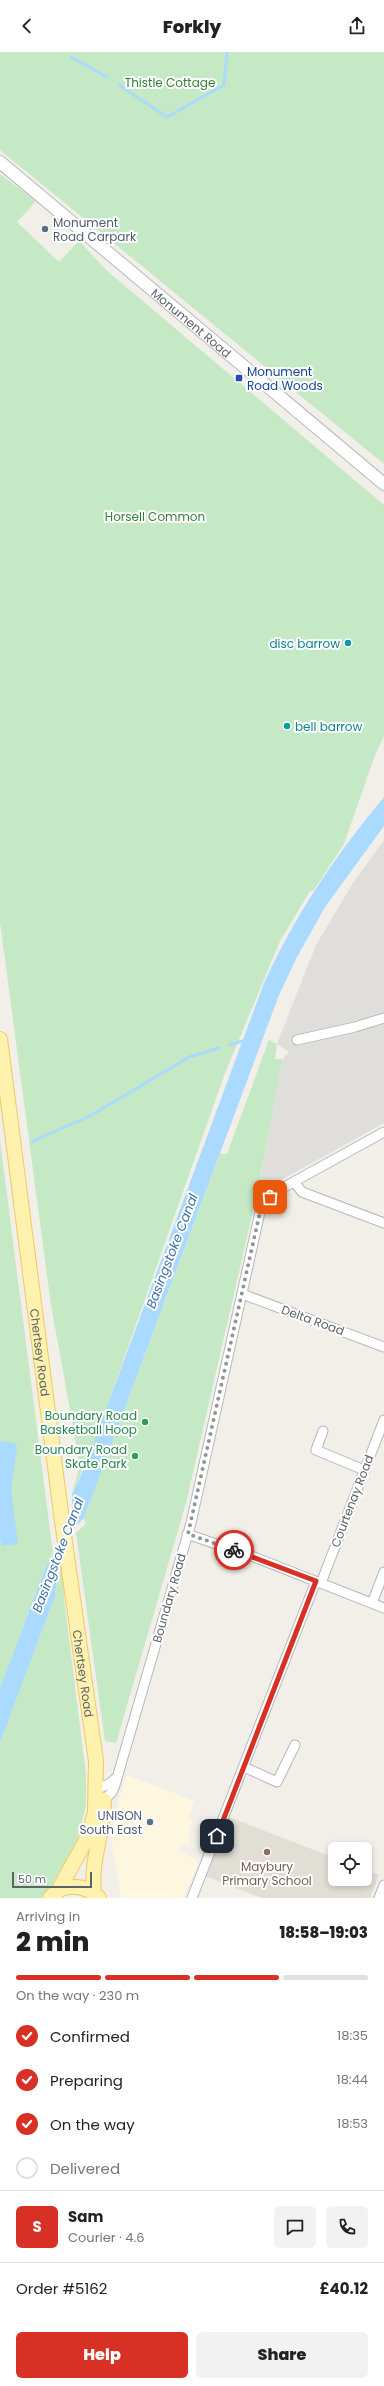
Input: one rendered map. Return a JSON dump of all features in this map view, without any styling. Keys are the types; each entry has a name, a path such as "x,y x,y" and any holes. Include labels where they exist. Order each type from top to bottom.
{"main road":[{"name":"Chertsey Road","path":"0,1039 62,1521 96,1761 102,1792 104,1814 93,1865 96,1896"},
{"name":"Chertsey Road","path":"54,1894 89,1836 102,1792"},
{"path":"54,1894 75,1886 84,1888 96,1896"}],"street":[{"name":"Monument Road","path":"0,162 384,484"},
{"path":"297,1040 355,1027 384,1018"},
{"name":"Boundary Road","path":"102,1792 112,1792 188,1534 260,1212 270,1197 384,1132"},
{"path":"294,1182 302,1192 384,1223"},
{"name":"Delta Road","path":"242,1294 384,1347"},
{"name":"Courtenay Road","path":"192,1898 384,1420"},
{"path":"323,1431 316,1450 364,1470"},
{"path":"188,1534 319,1582 384,1608"},
{"path":"372,1603 384,1572"},
{"path":"244,1767 276,1782 294,1744"},
{"path":"102,1792 116,1778"},
{"path":"379,1898 384,1885"}],"shaded area":[{"path":"384,840 384,1123 270,1186 256,1200 283,1059 289,1052 277,1044 316,945 353,883"},
{"path":"126,1775 195,1801 188,1817 193,1820 188,1835 190,1838 188,1846 181,1844 178,1851 199,1861 183,1898 121,1898 112,1843 112,1826"},
{"name":"Maybury Primary School","path":"229,1817 328,1855 328,1886 372,1886 372,1872 379,1875 370,1898 262,1898 205,1876"}],"green space":[{"name":"Thistle Cottage","path":"0,52 384,52 384,464 0,150"},
{"name":"Horsell Common","path":"0,174 36,201 17,222 59,262 79,241 106,270 384,505 384,736 375,755 344,844 313,891 310,891 280,941 225,1073 94,1443 72,1494 79,1468 78,1454 51,1305 0,922"},
{"path":"269,1040 277,1044 275,1059 283,1059 256,1198 186,1503 116,1743 105,1741 76,1533 86,1524 84,1518 220,1154 227,1154"},
{"path":"0,1140 53,1554 45,1569 0,1688"},
{"path":"58,1569 64,1570 64,1598 86,1775 86,1805 77,1842 51,1886 41,1898 0,1898 0,1743 55,1596"}],"water":[{"name":"Basingstoke Canal","path":"384,797 384,826 325,907 296,959 279,995 84,1518 74,1528 58,1569 55,1596 0,1743 0,1688 45,1569 57,1548 72,1512 72,1494 83,1471 264,983 276,957 303,909 333,863"},
{"path":"0,1441 15,1443 17,1447 11,1490 18,1544 2,1546 0,1538"}],"pier":[{"path":"70,1504 74,1533 60,1570 60,1579 56,1548 70,1511"}],"waterway":[{"path":"119,85 167,117 224,85 227,52"},
{"path":"71,57 107,77"},
{"path":"230,1045 246,1040"},
{"path":"33,1141 90,1116 189,1057 219,1048"}],"way so far":[{"path":"234,1550 188,1534 230,1352 260,1212 270,1197"}],"place":[{"name":"Monument Road Carpark","path":"45,229"},
{"name":"Monument Road Woods","path":"239,378"},
{"name":"disc barrow","path":"348,643"},
{"name":"bell barrow","path":"287,726"},
{"name":"Boundary Road Basketball Hoop","path":"145,1422"},
{"name":"Boundary Road Skate Park","path":"135,1456"},
{"name":"UNISON South East","path":"150,1822"},
{"name":"Maybury Primary School","path":"267,1852"}],"route":[{"path":"217,1836 283,1670 316,1581 234,1550"}]}
